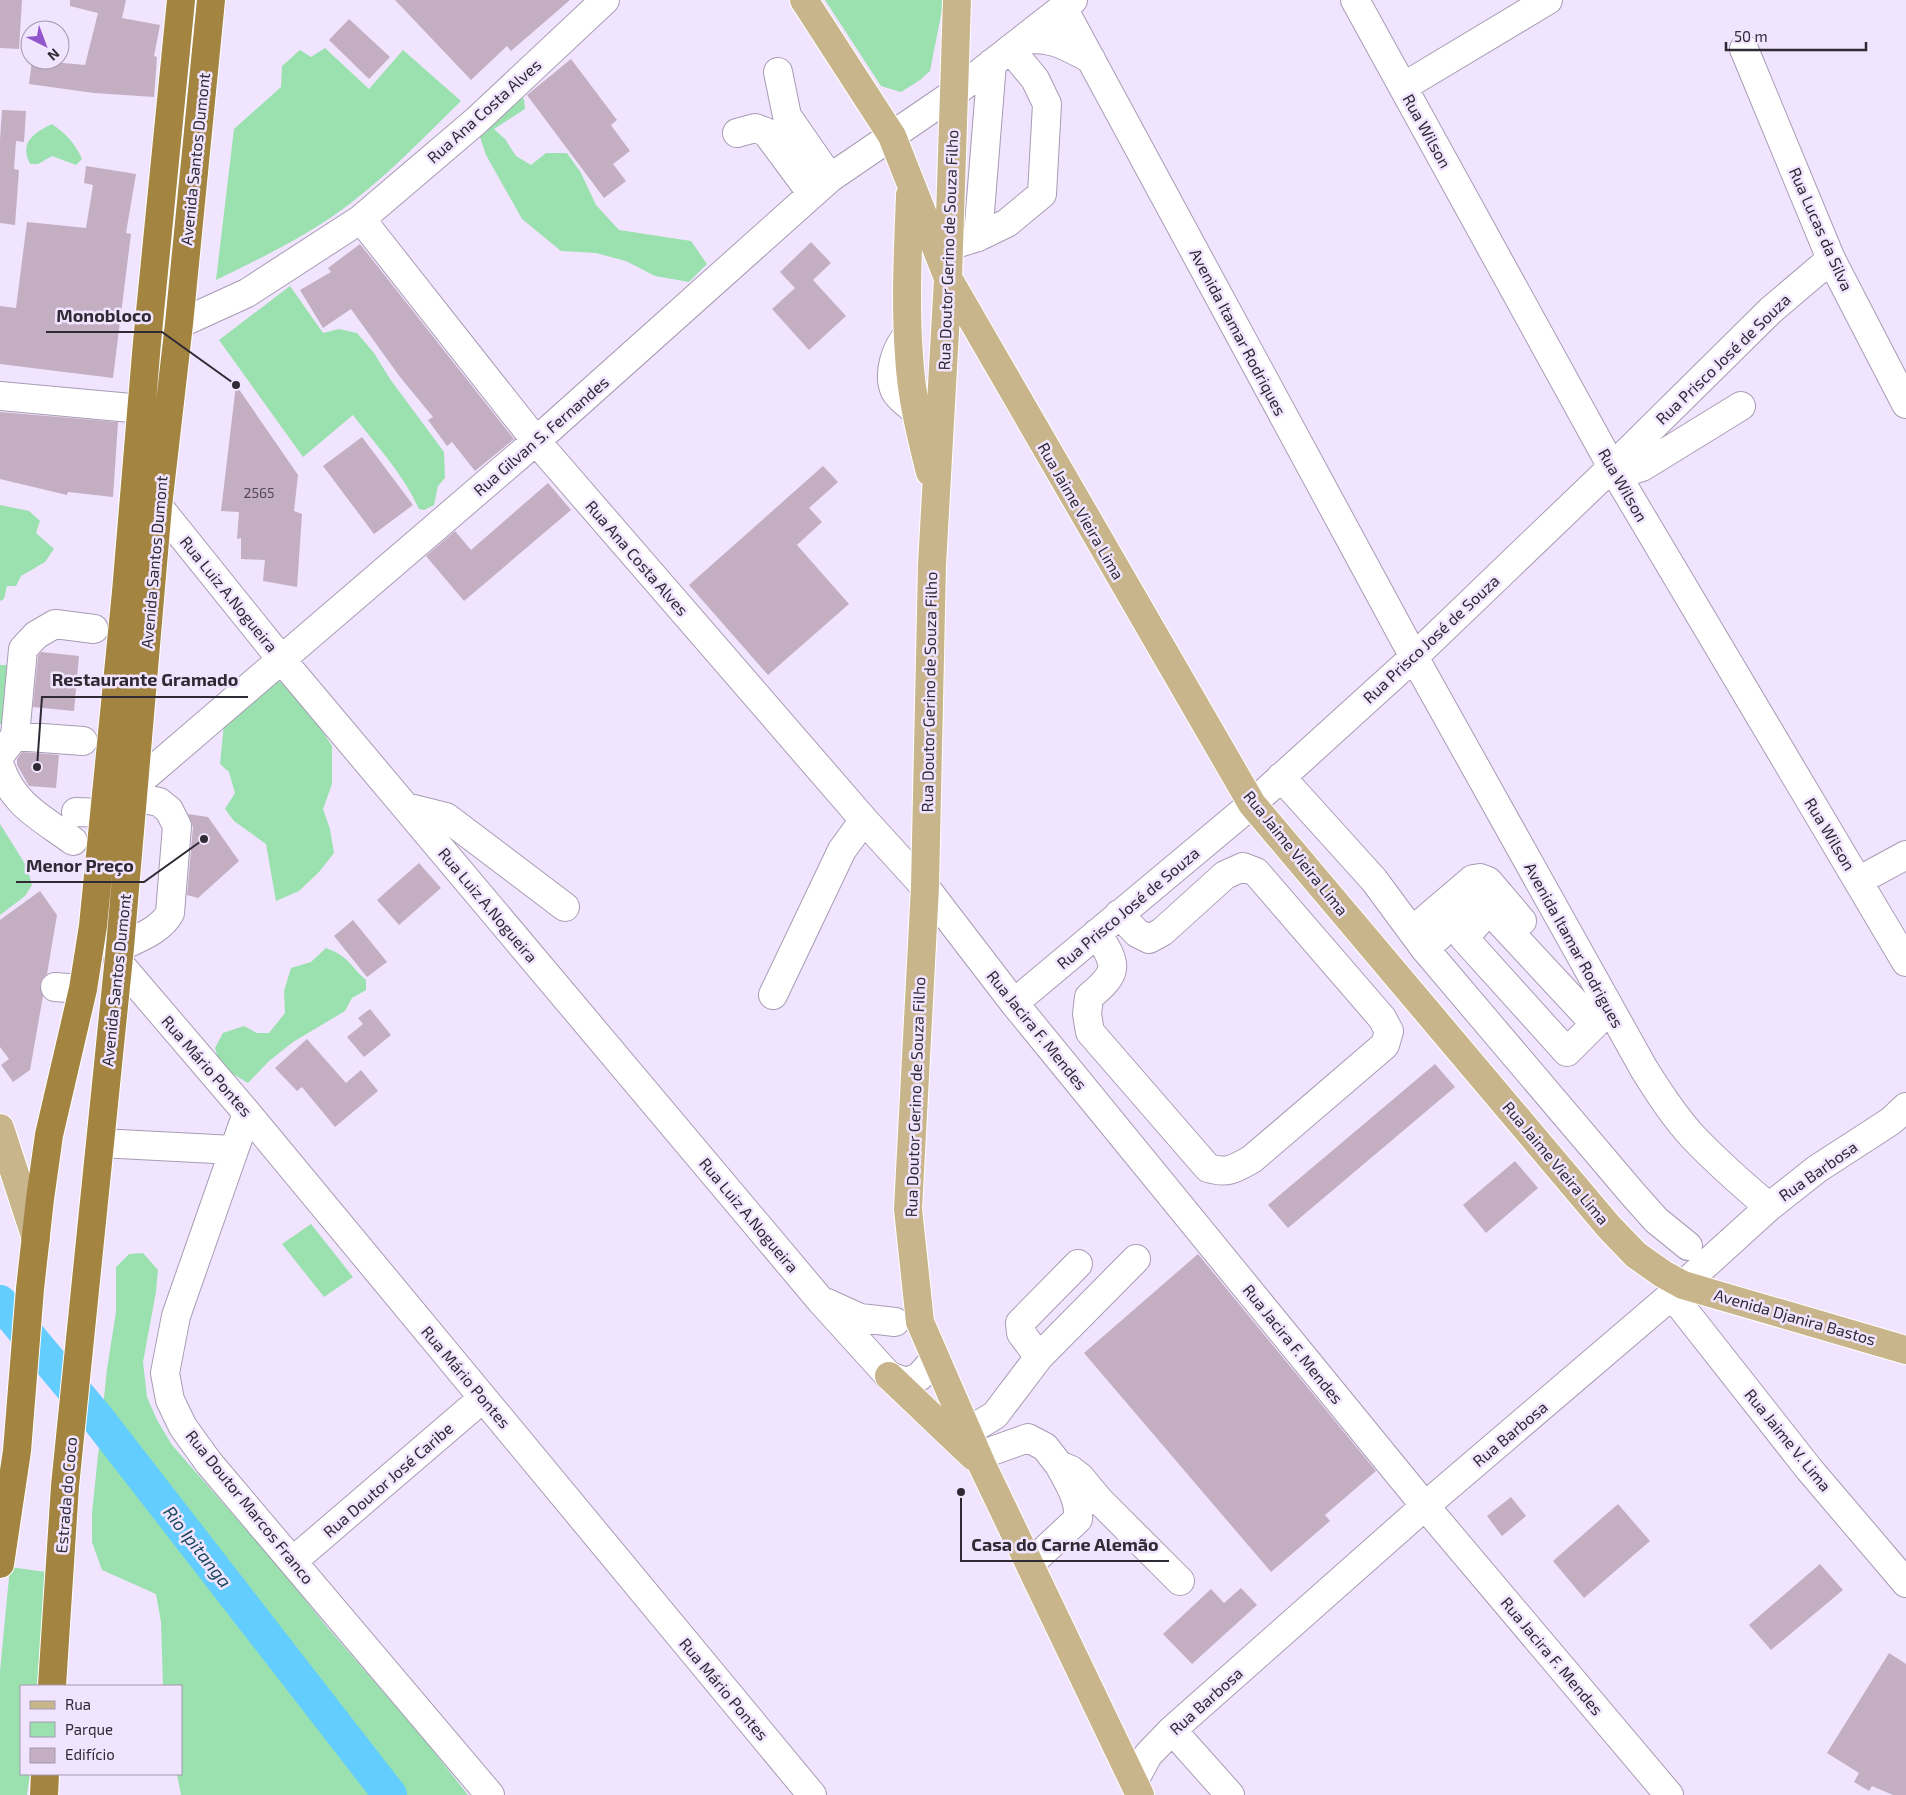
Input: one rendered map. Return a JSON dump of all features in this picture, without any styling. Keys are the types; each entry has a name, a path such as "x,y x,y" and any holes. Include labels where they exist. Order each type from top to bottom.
{"highway":[{"name":"Avenida Santos Dumont","path":"1,1550 17,1451 30,1288 49,1135 83,989 93,926 181,0"},
{"name":"Avenida Santos Dumont","path":"84,1304 119,955 158,506 211,0"},
{"name":"Estrada do Coco","path":"52,1685 65,1486 84,1304"},
{"path":"44,1795 45,1775"}],"main road":[{"name":"Rua Jaime Vieira Lima","path":"804,0 892,136 948,278 1252,804 1610,1226 1636,1255 1663,1274 1678,1290"},
{"name":"Rua Doutor Gerino de Souza Filho","path":"957,0 948,278 932,565 925,887 908,1209 908,1322 935,1358 980,1461 1137,1788"},
{"name":"Rua Doutor Gerino de Souza Filho","path":"910,185 909,356 916,411 937,500"},
{"path":"0,1128 36,1239"},
{"name":"Avenida Djanira Bastos","path":"1678,1290 1906,1350"},
{"path":"881,1368 980,1461"}],"street":[{"name":"Rua Ana Costa Alves","path":"178,324 247,293 360,219 476,121 605,0"},
{"name":"Rua Wilson","path":"1355,0 1615,471 1906,962"},
{"path":"1403,87 1548,0"},
{"name":"Rua Gilvan S. Fernandes","path":"134,792 281,659 536,442 821,186 953,94 1068,4"},
{"name":"Avenida Itamar Rodriques","path":"1068,4 1091,59 1414,657"},
{"path":"1008,51 1043,38 1063,44 1091,59"},
{"name":"Rua Lucas da Silva","path":"1744,49 1832,259 1906,404"},
{"path":"978,237 1008,51"},
{"path":"949,246 978,237 1007,223 1042,194 1047,104 1035,79 1008,51"},
{"path":"778,72 787,116 821,186"},
{"path":"737,133 755,128 766,132 821,186"},
{"name":"Rua Ana Costa Alves","path":"360,219 536,442 864,820 925,887"},
{"name":"Rua Prisco José de Souza","path":"1014,1002 1252,804 1414,657 1615,471 1771,310 1832,259"},
{"path":"0,396 142,409"},
{"path":"1615,471 1642,467 1741,406"},
{"name":"Rua Luiz A.Nogueira","path":"158,506 281,659 821,1301 881,1368"},
{"path":"83,741 8,745 23,649 36,635 54,624 94,629"},
{"name":"Avenida Itamar Rodrigues","path":"1414,657 1644,1069 1666,1104 1694,1138 1732,1176 1769,1207"},
{"path":"0,766 5,779 22,804 73,841"},
{"path":"1281,777 1374,880 1419,940 1656,1220 1688,1246"},
{"path":"119,955 166,921 170,913 177,826 169,810 159,802 134,792"},
{"path":"406,807 446,817 565,907"},
{"path":"76,812 104,813"},
{"path":"773,995 842,850 864,820"},
{"path":"1858,881 1906,855"},
{"path":"1097,933 1109,952 1113,966 1111,976 1089,997 1087,1014 1090,1032 1208,1168 1220,1171 1232,1170 1252,1159 1385,1045 1389,1031 1382,1018 1256,872 1243,867 1225,875 1162,932 1150,939 1137,933 1120,914"},
{"path":"1419,940 1473,879 1480,878 1488,881 1578,984"},
{"name":"Rua Jacira F. Mendes","path":"925,887 1014,1002 1425,1506 1669,1795"},
{"path":"1419,940 1471,908 1479,906 1489,910 1595,1024 1566,1052 1464,938 1489,910"},
{"name":"Rua Mário Pontes","path":"119,955 812,1795"},
{"path":"55,987 83,989"},
{"name":"Rua Barbosa","path":"1137,1788 1148,1755 1172,1730 1425,1506 1678,1290 1769,1207 1817,1168 1891,1121 1906,1107"},
{"name":"Rua Doutor Marcos Franco","path":"247,1112 176,1316 165,1373 170,1400 183,1427 209,1463 490,1795"},
{"path":"100,1143 234,1150"},
{"path":"967,1432 995,1415 1039,1357 1136,1259"},
{"path":"1039,1357 1021,1333 1020,1323 1078,1264"},
{"name":"Rua Jaime V. Lima","path":"1678,1290 1809,1469 1906,1583"},
{"name":"Rua Luiz A.Nogueira","path":"821,1301 860,1318 908,1322"},
{"path":"908,1322 885,1334 881,1368 906,1382 919,1377 935,1358"},
{"name":"Rua Doutor José Caribe","path":"293,1561 484,1398"},
{"path":"980,1461 1028,1438 1045,1447 1060,1465 1077,1500 1078,1519 1030,1564"},
{"path":"1060,1465 1071,1470 1080,1478 1099,1500 1180,1581"},
{"path":"1172,1730 1230,1795"}],"green space":[{"path":"825,0 944,0 930,71 901,92 881,86"},
{"path":"325,48 369,89 403,50 461,101 396,165 343,209 298,238 216,280 234,129 281,87 282,66 300,50 311,57"},
{"path":"516,96 524,99 525,109 494,129 505,139 516,156 531,165 546,153 567,153 581,173 596,205 619,230 691,241 707,264 689,282 655,276 626,261 596,253 561,251 522,219 486,155 478,131"},
{"path":"52,124 66,135 76,148 82,159 76,165 52,156 38,164 30,164 26,150 27,144 39,131"},
{"path":"290,286 323,333 339,329 357,333 374,353 390,379 444,452 445,478 438,486 434,505 424,510 419,509 398,472 353,415 303,457 219,340"},
{"path":"0,505 29,511 40,521 36,533 54,549 45,562 21,576 16,586 7,586 4,599 0,601"},
{"path":"0,665 7,665 4,724 0,724"},
{"path":"279,681 304,703 332,746 332,784 323,809 330,829 334,853 319,872 299,891 276,901 266,844 234,821 225,809 235,793 229,772 220,764 224,723 259,689"},
{"path":"0,824 27,867 32,885 25,896 0,915"},
{"path":"326,948 334,951 349,962 366,980 366,990 352,998 345,1011 293,1042 269,1061 248,1083 220,1066 215,1048 223,1033 244,1026 257,1033 269,1033 285,1013 284,991 291,968 311,962"},
{"path":"311,1224 353,1277 324,1297 282,1244"},
{"path":"143,1253 158,1270 156,1292 143,1362 147,1397 157,1420 172,1445 272,1559 327,1627 424,1739 468,1795 181,1795 177,1775 182,1775 182,1685 163,1685 161,1622 156,1594 102,1570 92,1542 92,1513 107,1369 116,1312 116,1267 129,1254"},
{"path":"10,1567 46,1572 37,1685 20,1685 20,1775 30,1775 27,1795 0,1795 0,1671"}],"building":[{"path":"0,0 22,0 19,49 0,48"},
{"path":"70,0 126,0 122,18 160,25 154,56 157,57 154,97 94,93 29,84 31,70 70,70 70,64 85,65 98,13 70,6"},
{"path":"395,0 570,0 511,51 507,46 471,80"},
{"path":"349,19 390,57 369,79 329,40"},
{"path":"571,59 617,120 611,125 630,151 613,164 626,181 604,198 527,95"},
{"path":"2,110 26,111 24,142 16,141 14,169 19,170 15,225 0,223"},
{"path":"86,166 136,174 126,233 131,234 113,378 0,364 0,306 16,308 27,222 86,228 93,185 84,183"},
{"path":"811,242 831,263 813,280 846,316 809,350 772,309 795,288 780,272"},
{"path":"360,244 514,439 475,471 452,442 447,446 428,420 433,417 400,377 351,309 323,328 300,290 331,272 328,268"},
{"path":"236,385 298,475 294,511 302,514 297,587 263,581 265,560 241,559 241,538 237,539 239,512 221,511"},
{"path":"0,412 118,422 113,497 68,492 67,495 0,479"},
{"path":"362,437 413,505 374,534 323,466"},
{"path":"823,466 838,482 809,508 822,522 797,545 849,604 768,675 689,585"},
{"path":"548,483 571,510 464,601 426,556 455,531 471,550"},
{"path":"41,652 79,656 74,711 33,707 38,656"},
{"path":"22,752 59,755 56,788 29,786 17,765 17,759"},
{"path":"188,814 208,817 239,861 198,898 187,895 193,827"},
{"path":"419,863 441,888 399,925 377,900"},
{"path":"40,891 57,915 47,974 42,979 40,985 43,996 30,1070 13,1082 1,1065 9,1059 0,1047 0,920"},
{"path":"353,920 387,962 367,977 334,936"},
{"path":"370,1009 391,1035 364,1057 347,1037 363,1024 358,1018"},
{"path":"307,1039 346,1083 361,1070 378,1091 335,1127 302,1087 297,1091 275,1068"},
{"path":"1435,1064 1455,1087 1288,1228 1268,1205"},
{"path":"1515,1161 1538,1188 1486,1233 1463,1205"},
{"path":"1198,1254 1376,1471 1325,1515 1330,1521 1271,1572 1084,1353"},
{"path":"1511,1497 1526,1516 1502,1536 1487,1516"},
{"path":"1618,1504 1650,1541 1584,1598 1553,1561"},
{"path":"1820,1564 1843,1590 1771,1650 1749,1625"},
{"path":"1241,1588 1257,1605 1192,1664 1163,1634 1211,1589 1224,1603"},
{"path":"1889,1653 1906,1664 1906,1795 1893,1795 1872,1786 1869,1791 1854,1782 1859,1773 1827,1753"}],"waterway":[{"name":"Rio Ipitanga","path":"0,1302 98,1419 390,1795"}],"place":[{"name":"Monobloco","path":"236,385"},
{"name":"Restaurante Gramado","path":"37,767"},
{"name":"Menor Preço","path":"204,839"},
{"name":"Casa do Carne Alemão","path":"961,1492"}]}
